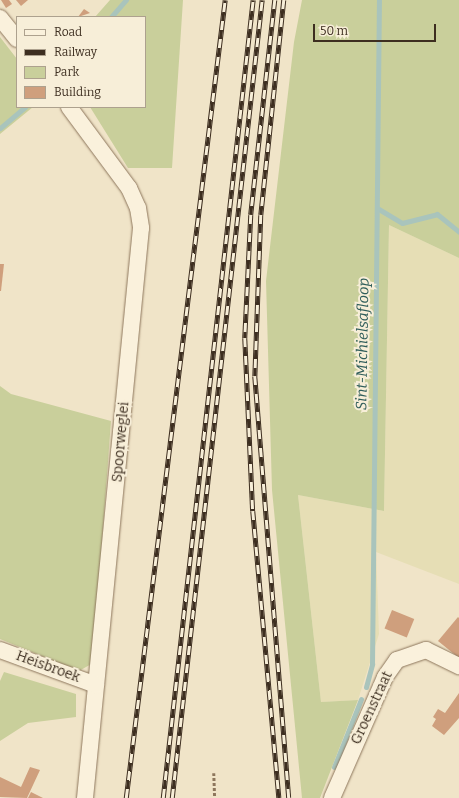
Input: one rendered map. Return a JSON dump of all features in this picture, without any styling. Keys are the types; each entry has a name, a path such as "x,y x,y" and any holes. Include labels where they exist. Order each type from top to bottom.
{"street":[{"path":"0,18 16,38"},
{"name":"Spoorweglei","path":"70,108 129,188 138,208 141,228 85,798"},
{"name":"Heisbroek","path":"0,650 96,685"},
{"name":"Groenstraat","path":"332,798 385,677 398,660 426,650 459,666"}],"path":[{"path":"214,773 215,798"}],"shaded area":[{"path":"389,225 459,258 459,584 376,552 379,634 358,700 321,702 298,495 384,511"}],"green space":[{"path":"110,0 183,0 172,168 128,168 91,108 146,108 146,16 96,16"},
{"path":"302,0 459,0 459,258 389,225 384,511 298,495 321,702 358,700 320,798 302,798 272,490 266,281 294,42"},
{"path":"0,37 16,58 16,108 32,108 0,134"},
{"path":"0,386 11,394 111,421 93,663 79,671 0,639"},
{"path":"4,672 76,694 76,717 28,723 0,741 0,681"}],"building":[{"path":"1,0 9,0 12,4 6,8"},
{"path":"16,0 28,0 21,6"},
{"path":"84,9 90,13 81,16 79,16"},
{"path":"0,264 4,264 1,291 0,291"},
{"path":"392,610 414,619 407,638 385,629"},
{"path":"458,617 459,618 459,658 438,641"},
{"path":"459,693 459,718 444,735 432,726 436,719 433,717 438,709 445,713"},
{"path":"30,767 40,770 27,798 0,797 0,777 21,787"},
{"path":"31,792 43,798 28,798"}],"waterway":[{"path":"112,16 126,0"},
{"name":"Sint-Michielsafloop","path":"366,687 372,664 379,0"},
{"path":"0,128 24,108"},
{"path":"377,208 402,223 437,214 459,232"},
{"name":"Sint-Michielsafloop","path":"334,767 361,699"}],"railway":[{"path":"126,798 225,0"},
{"path":"163,798 253,0"},
{"path":"172,798 262,0"},
{"path":"275,0 251,215 245,338 253,511 279,798"},
{"path":"284,0 261,215 255,376 289,798"}]}
